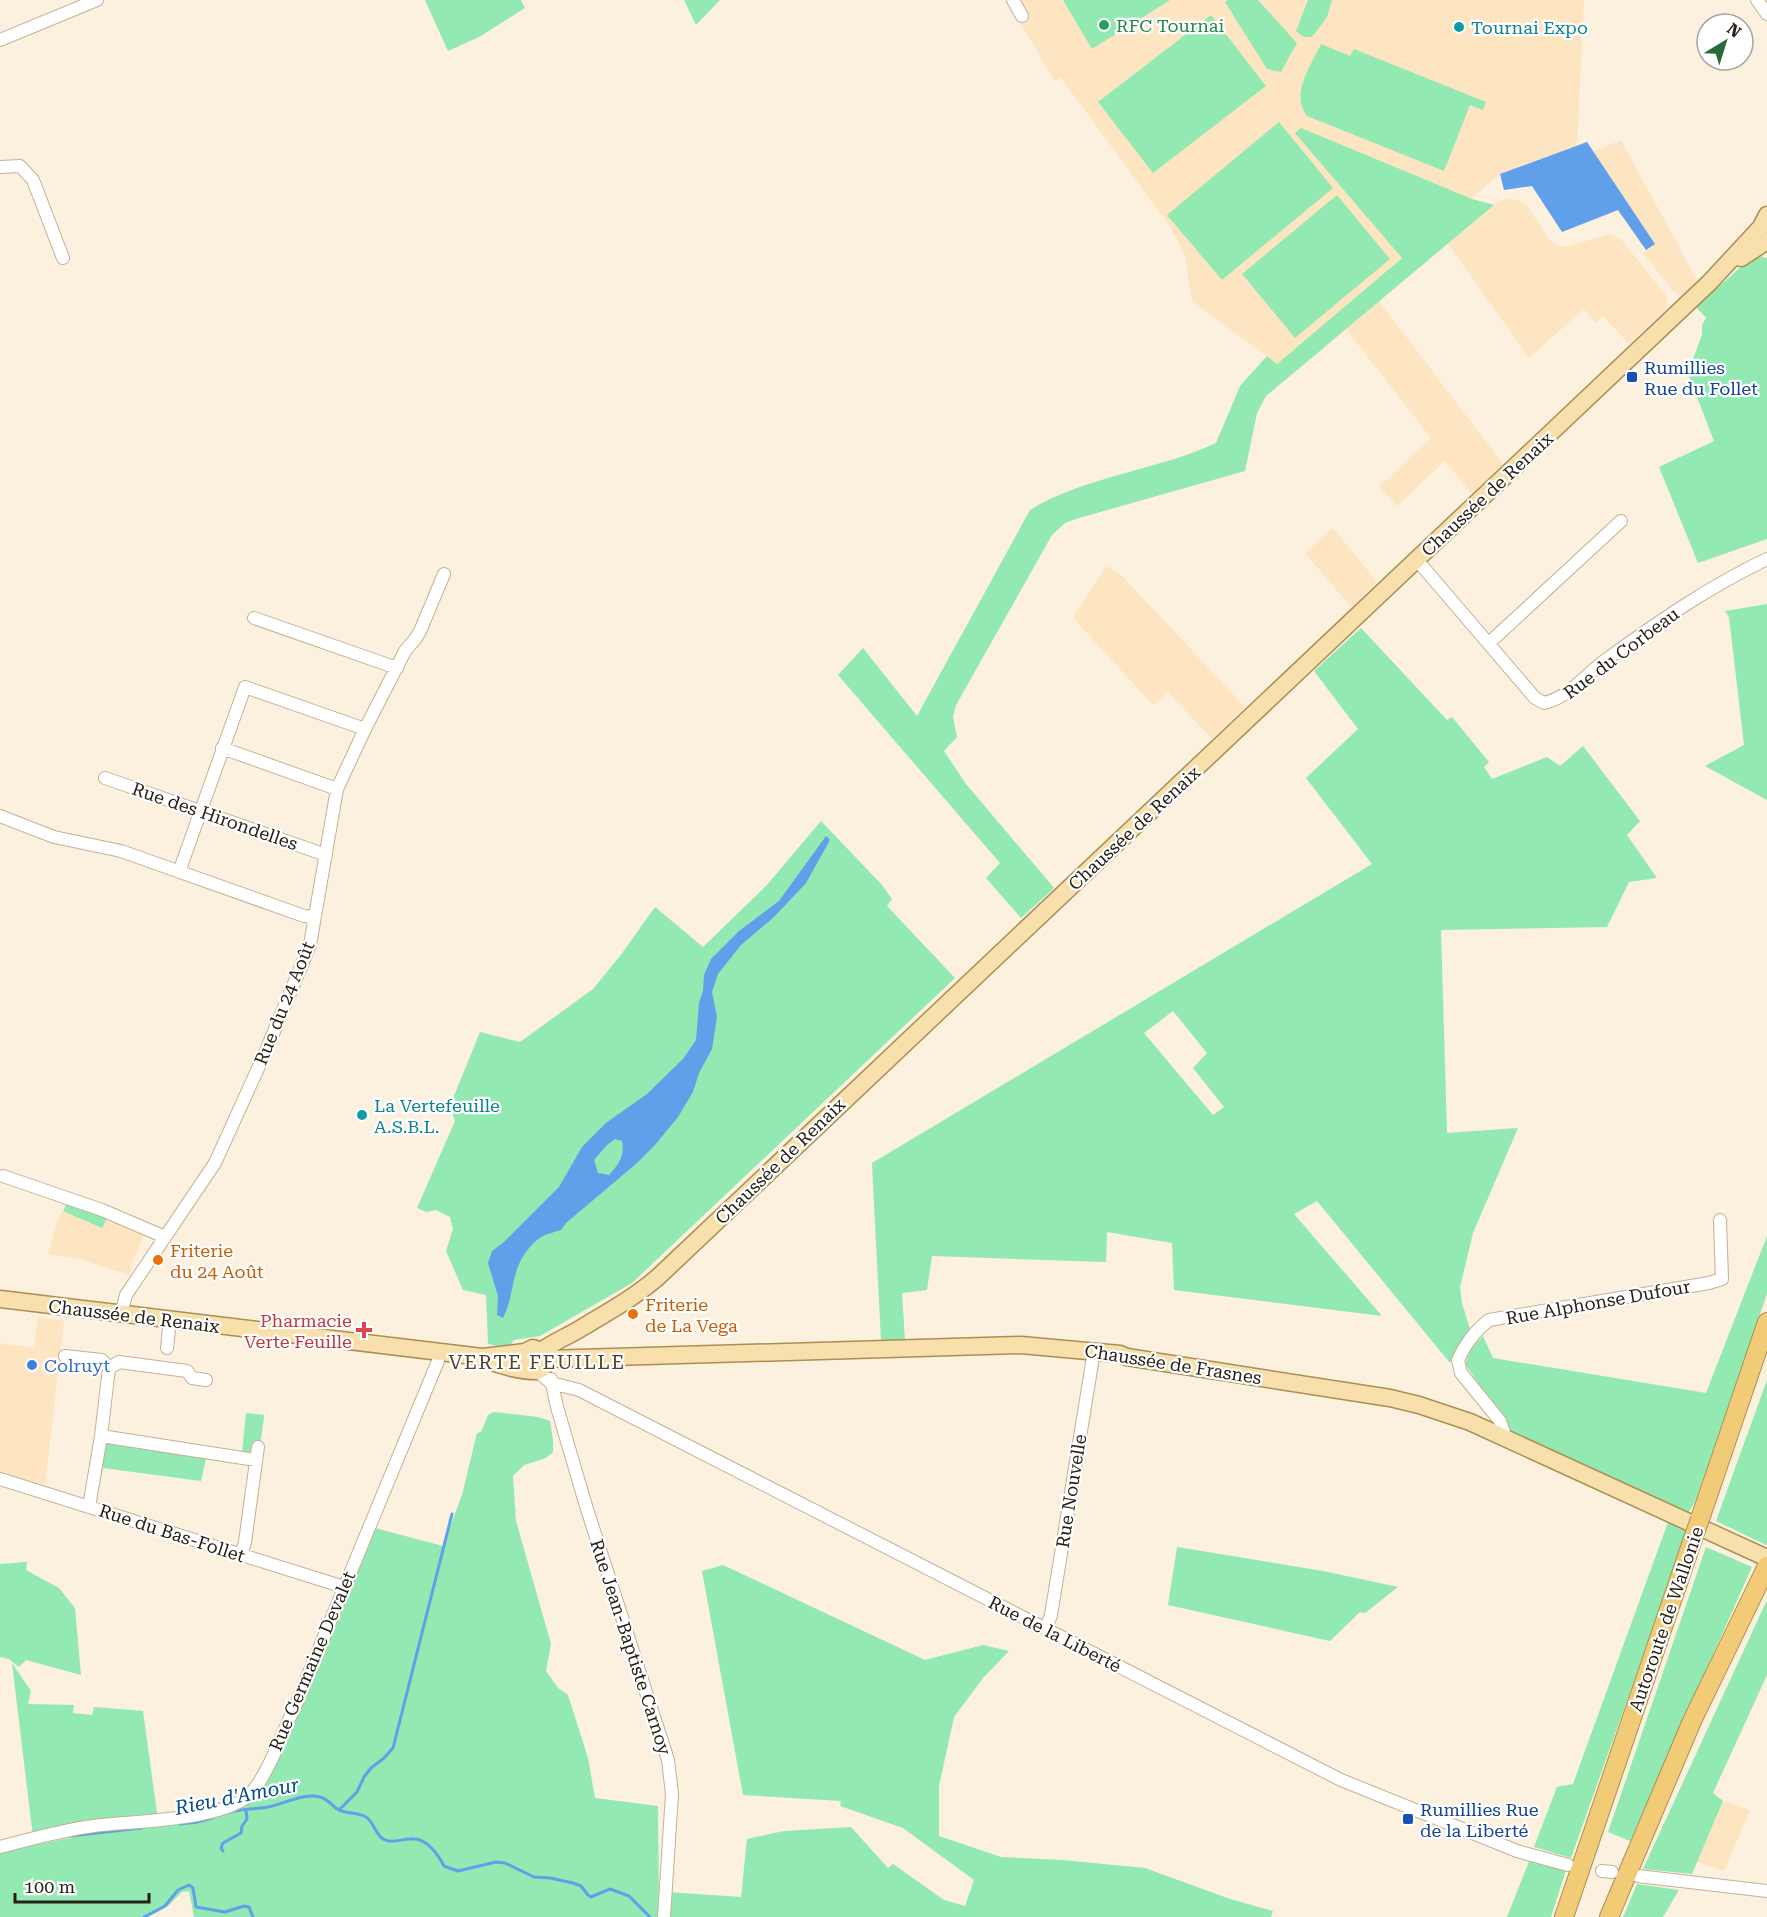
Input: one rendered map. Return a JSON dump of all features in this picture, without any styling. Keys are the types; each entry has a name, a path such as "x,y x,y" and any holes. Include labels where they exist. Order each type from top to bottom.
{"highway":[{"name":"Autoroute de Wallonie","path":"1564,1917 1767,1322"},
{"path":"1722,1456 1746,1414 1767,1360"},
{"path":"1609,1917 1692,1721 1767,1566"}],"main road":[{"name":"Chaussée de Renaix","path":"0,1299 482,1357 537,1361 555,1341 580,1329 658,1277 1710,283 1761,227 1767,215"},
{"name":"Chaussée de Renaix","path":"1710,283 1767,241"},
{"path":"580,1329 579,1341 583,1349 603,1356"},
{"name":"Chaussée de Frasnes","path":"537,1361 603,1356 1022,1345 1094,1351 1407,1401 1470,1422 1767,1558"}],"street":[{"path":"0,40 97,0"},
{"path":"1013,0 1022,16"},
{"path":"1757,0 1767,14"},
{"path":"0,167 20,166 33,180 63,258"},
{"path":"1489,644 1621,521"},
{"name":"Rue du Corbeau","path":"1417,560 1535,698 1544,703 1557,700 1605,660 1695,599 1730,577 1767,559"},
{"name":"Rue du 24 Août","path":"121,1314 126,1295 215,1162 300,970 310,945 337,789 405,651 421,629 444,574"},
{"path":"254,618 397,668"},
{"path":"179,872 245,687 365,729"},
{"path":"222,748 337,789"},
{"name":"Rue des Hirondelles","path":"105,778 326,855"},
{"path":"0,816 54,837 121,851 304,916 315,917"},
{"path":"3,1176 94,1207 165,1237"},
{"name":"Rue Alphonse Dufour","path":"1506,1439 1500,1421 1461,1373 1458,1360 1467,1340 1476,1330 1489,1320 1722,1279 1720,1220"},
{"path":"168,1348 170,1320"},
{"name":"Rue Nouvelle","path":"1046,1629 1051,1615 1094,1351"},
{"name":"Rue Germaine Devalet","path":"0,1847 33,1837 93,1826 201,1814 243,1801 252,1792 297,1702 438,1361 439,1352"},
{"path":"65,1356 102,1360 109,1368 90,1507"},
{"path":"537,1361 551,1383"},
{"path":"109,1368 119,1362 165,1365 187,1371 192,1378 206,1380"},
{"name":"Rue de la Liberté","path":"551,1383 579,1390 1349,1784 1510,1848 1568,1865"},
{"name":"Rue Jean-Baptiste Carnoy","path":"551,1383 586,1506 668,1760 672,1794 664,1917"},
{"path":"101,1436 256,1460"},
{"path":"241,1555 245,1542 258,1447"},
{"name":"Rue du Bas-Follet","path":"0,1479 344,1587"},
{"path":"1638,1876 1767,1891"}],"shaded area":[{"path":"1007,0 1584,0 1577,145 1500,174 1277,364 1192,301 1185,256 1170,226 1061,78 1055,81"},
{"path":"1621,140 1698,282 1684,296 1673,291 1643,253 1655,244 1593,152"},
{"path":"1510,198 1528,207 1548,238 1555,244 1565,247 1610,234 1620,238 1665,294 1668,300 1667,308 1629,344 1603,316 1595,323 1584,309 1529,358 1448,244 1494,205"},
{"path":"1379,301 1503,464 1472,494 1445,461 1397,506 1379,487 1431,438 1346,329"},
{"path":"1333,528 1377,582 1351,607 1305,553"},
{"path":"1106,566 1122,576 1245,707 1212,739 1168,692 1153,705 1073,618"},
{"path":"67,1202 145,1232 129,1275 79,1259 48,1254 58,1218"},
{"path":"38,1317 64,1321 45,1485 0,1472 0,1343 34,1348"},
{"path":"1723,1801 1750,1810 1724,1871 1697,1862"}],"green space":[{"path":"425,0 521,0 525,8 479,37 448,51"},
{"path":"684,0 720,0 696,25"},
{"name":"RFC Tournai","path":"1063,0 1170,0 1092,49"},
{"path":"1228,0 1258,0 1297,43 1281,72 1267,69 1225,2"},
{"path":"1308,0 1332,0 1327,17 1312,37 1304,37 1296,31"},
{"path":"1211,15 1266,86 1153,173 1098,102"},
{"path":"1321,44 1350,56 1354,49 1486,102 1483,110 1470,105 1444,171 1307,116 1302,107 1301,89"},
{"path":"1279,122 1333,188 1222,280 1167,215"},
{"path":"1301,128 1472,199 1494,205 1266,396 1257,413 1245,471 1079,518 1065,523 1052,535 956,705 953,717 957,737 944,751 966,784 1054,888 1021,918 986,878 1000,863 838,675 863,648 917,716 1030,510 1073,489 1170,460 1216,443 1240,386 1267,356 1277,364 1402,258 1295,133"},
{"path":"1337,195 1390,259 1295,338 1242,274"},
{"path":"1754,255 1767,258 1767,539 1698,563 1659,467 1714,441 1688,374 1706,318 1696,307"},
{"path":"1767,604 1767,800 1705,766 1744,745 1729,617 1725,611"},
{"path":"1361,628 1447,720 1452,717 1489,762 1484,767 1492,779 1547,757 1560,766 1583,746 1640,821 1627,835 1657,878 1629,882 1607,927 1441,930 1447,1133 1518,1128 1473,1233 1460,1287 1470,1329 1450,1363 1317,1201 1294,1214 1382,1316 1174,1290 1172,1243 1107,1232 1106,1262 932,1256 927,1290 902,1293 905,1340 881,1341 872,1163 1372,864 1306,778 1358,729 1314,671","holes":["1173,1011 1207,1053 1193,1068 1224,1107 1213,1115 1144,1033"]},
{"path":"821,821 882,885 892,899 887,906 955,978 632,1283 540,1336 514,1340 508,1348 488,1344 486,1295 463,1290 446,1251 453,1229 450,1217 436,1210 426,1212 417,1208 455,1121 450,1106 480,1032 520,1042 593,989 655,907 703,947 767,885"},
{"path":"67,1202 108,1216 102,1228 63,1211"},
{"path":"1767,1236 1767,1294 1695,1502 1687,1515 1513,1433 1465,1364 1471,1349 1483,1336 1493,1358 1706,1393"},
{"path":"1767,1380 1767,1543 1766,1545 1716,1521"},
{"path":"494,1412 538,1417 550,1421 553,1452 546,1458 524,1465 513,1476 516,1521 551,1644 546,1671 558,1688 568,1695 588,1758 595,1798 658,1806 659,1917 194,1917 189,1891 182,1892 168,1906 148,1917 0,1917 0,1852 148,1822 33,1837 12,1663 31,1691 28,1704 74,1705 73,1713 92,1715 94,1707 143,1711 158,1820 244,1804 375,1528 443,1546 462,1495 477,1433 481,1432 488,1415"},
{"path":"246,1413 264,1415 260,1446 248,1454 242,1453"},
{"path":"119,1442 122,1446 193,1456 198,1454 206,1458 201,1481 103,1468 97,1500 105,1446"},
{"path":"1671,1514 1690,1523 1571,1858 1534,1847 1557,1787 1573,1784"},
{"path":"1177,1547 1323,1571 1398,1587 1365,1613 1360,1612 1330,1641 1168,1605"},
{"path":"1706,1547 1752,1567 1630,1841 1608,1832"},
{"path":"27,1562 26,1570 59,1588 75,1608 81,1675 26,1660 19,1667 9,1659 0,1657 0,1564"},
{"path":"723,1565 925,1660 983,1645 1009,1651 983,1678 954,1717 939,1786 939,1836 1001,1857 1145,1868 1230,1899 1273,1911 1271,1917 664,1917 667,1892 741,1897 747,1839 784,1831 851,1827 888,1868 893,1864 944,1900 965,1906 974,1880 903,1828 840,1806 841,1801 743,1795 702,1571"},
{"path":"1767,1600 1767,1675 1713,1793 1723,1801 1692,1874 1643,1869"},
{"path":"1530,1859 1567,1867 1551,1917 1507,1917"},
{"path":"1637,1884 1679,1890 1663,1917 1623,1917"}],"water":[{"path":"1587,142 1655,244 1646,250 1618,210 1562,232 1532,186 1504,190 1500,174"},
{"path":"826,836 830,840 806,883 774,917 741,945 718,974 712,992 717,1017 712,1049 699,1073 693,1092 678,1117 637,1163 566,1223 561,1230 541,1237 529,1248 515,1274 510,1300 503,1318 497,1315 498,1296 488,1263 492,1251 559,1187 582,1147 606,1123 647,1094 683,1059 696,1040 704,975 711,959 739,931 779,901","holes":["615,1139 622,1141 622,1155 616,1167 609,1175 598,1173 594,1160"]}],"waterway":[{"path":"339,1810 357,1792 371,1768 393,1748 452,1514"},
{"name":"Rieu d'Amour","path":"230,1812 268,1807 305,1796 320,1797 339,1810 366,1817 380,1837 386,1840 416,1839 421,1841 435,1852 444,1866 458,1871 496,1862 505,1863 534,1877 550,1878 581,1886 591,1897 610,1889 629,1896 650,1917"},
{"path":"223,1851 221,1848 223,1843 241,1833 242,1826 247,1819 246,1810"},
{"name":"Rieu d'Amour","path":"180,1824 212,1818"},
{"name":"Rieu d'Amour","path":"70,1836 141,1828"},
{"path":"144,1917 165,1906 178,1890 189,1885 193,1888 196,1907 225,1912 244,1906 249,1907 253,1917"}],"place":[{"name":"RFC Tournai","path":"1104,25"},
{"name":"Tournai Expo","path":"1459,27"},
{"name":"Rumillies Rue du Follet","path":"1632,377"},
{"name":"La Vertefeuille A.S.B.L.","path":"362,1115"},
{"name":"Friterie du 24 Août","path":"158,1260"},
{"name":"Friterie de La Vega","path":"633,1314"},
{"name":"Pharmacie Verte Feuille","path":"364,1330"},
{"name":"Colruyt","path":"32,1365"},
{"name":"Rumillies Rue de la Liberté","path":"1408,1819"}],"district":[{"name":"VERTE FEUILLE","path":"537,1362"}]}
